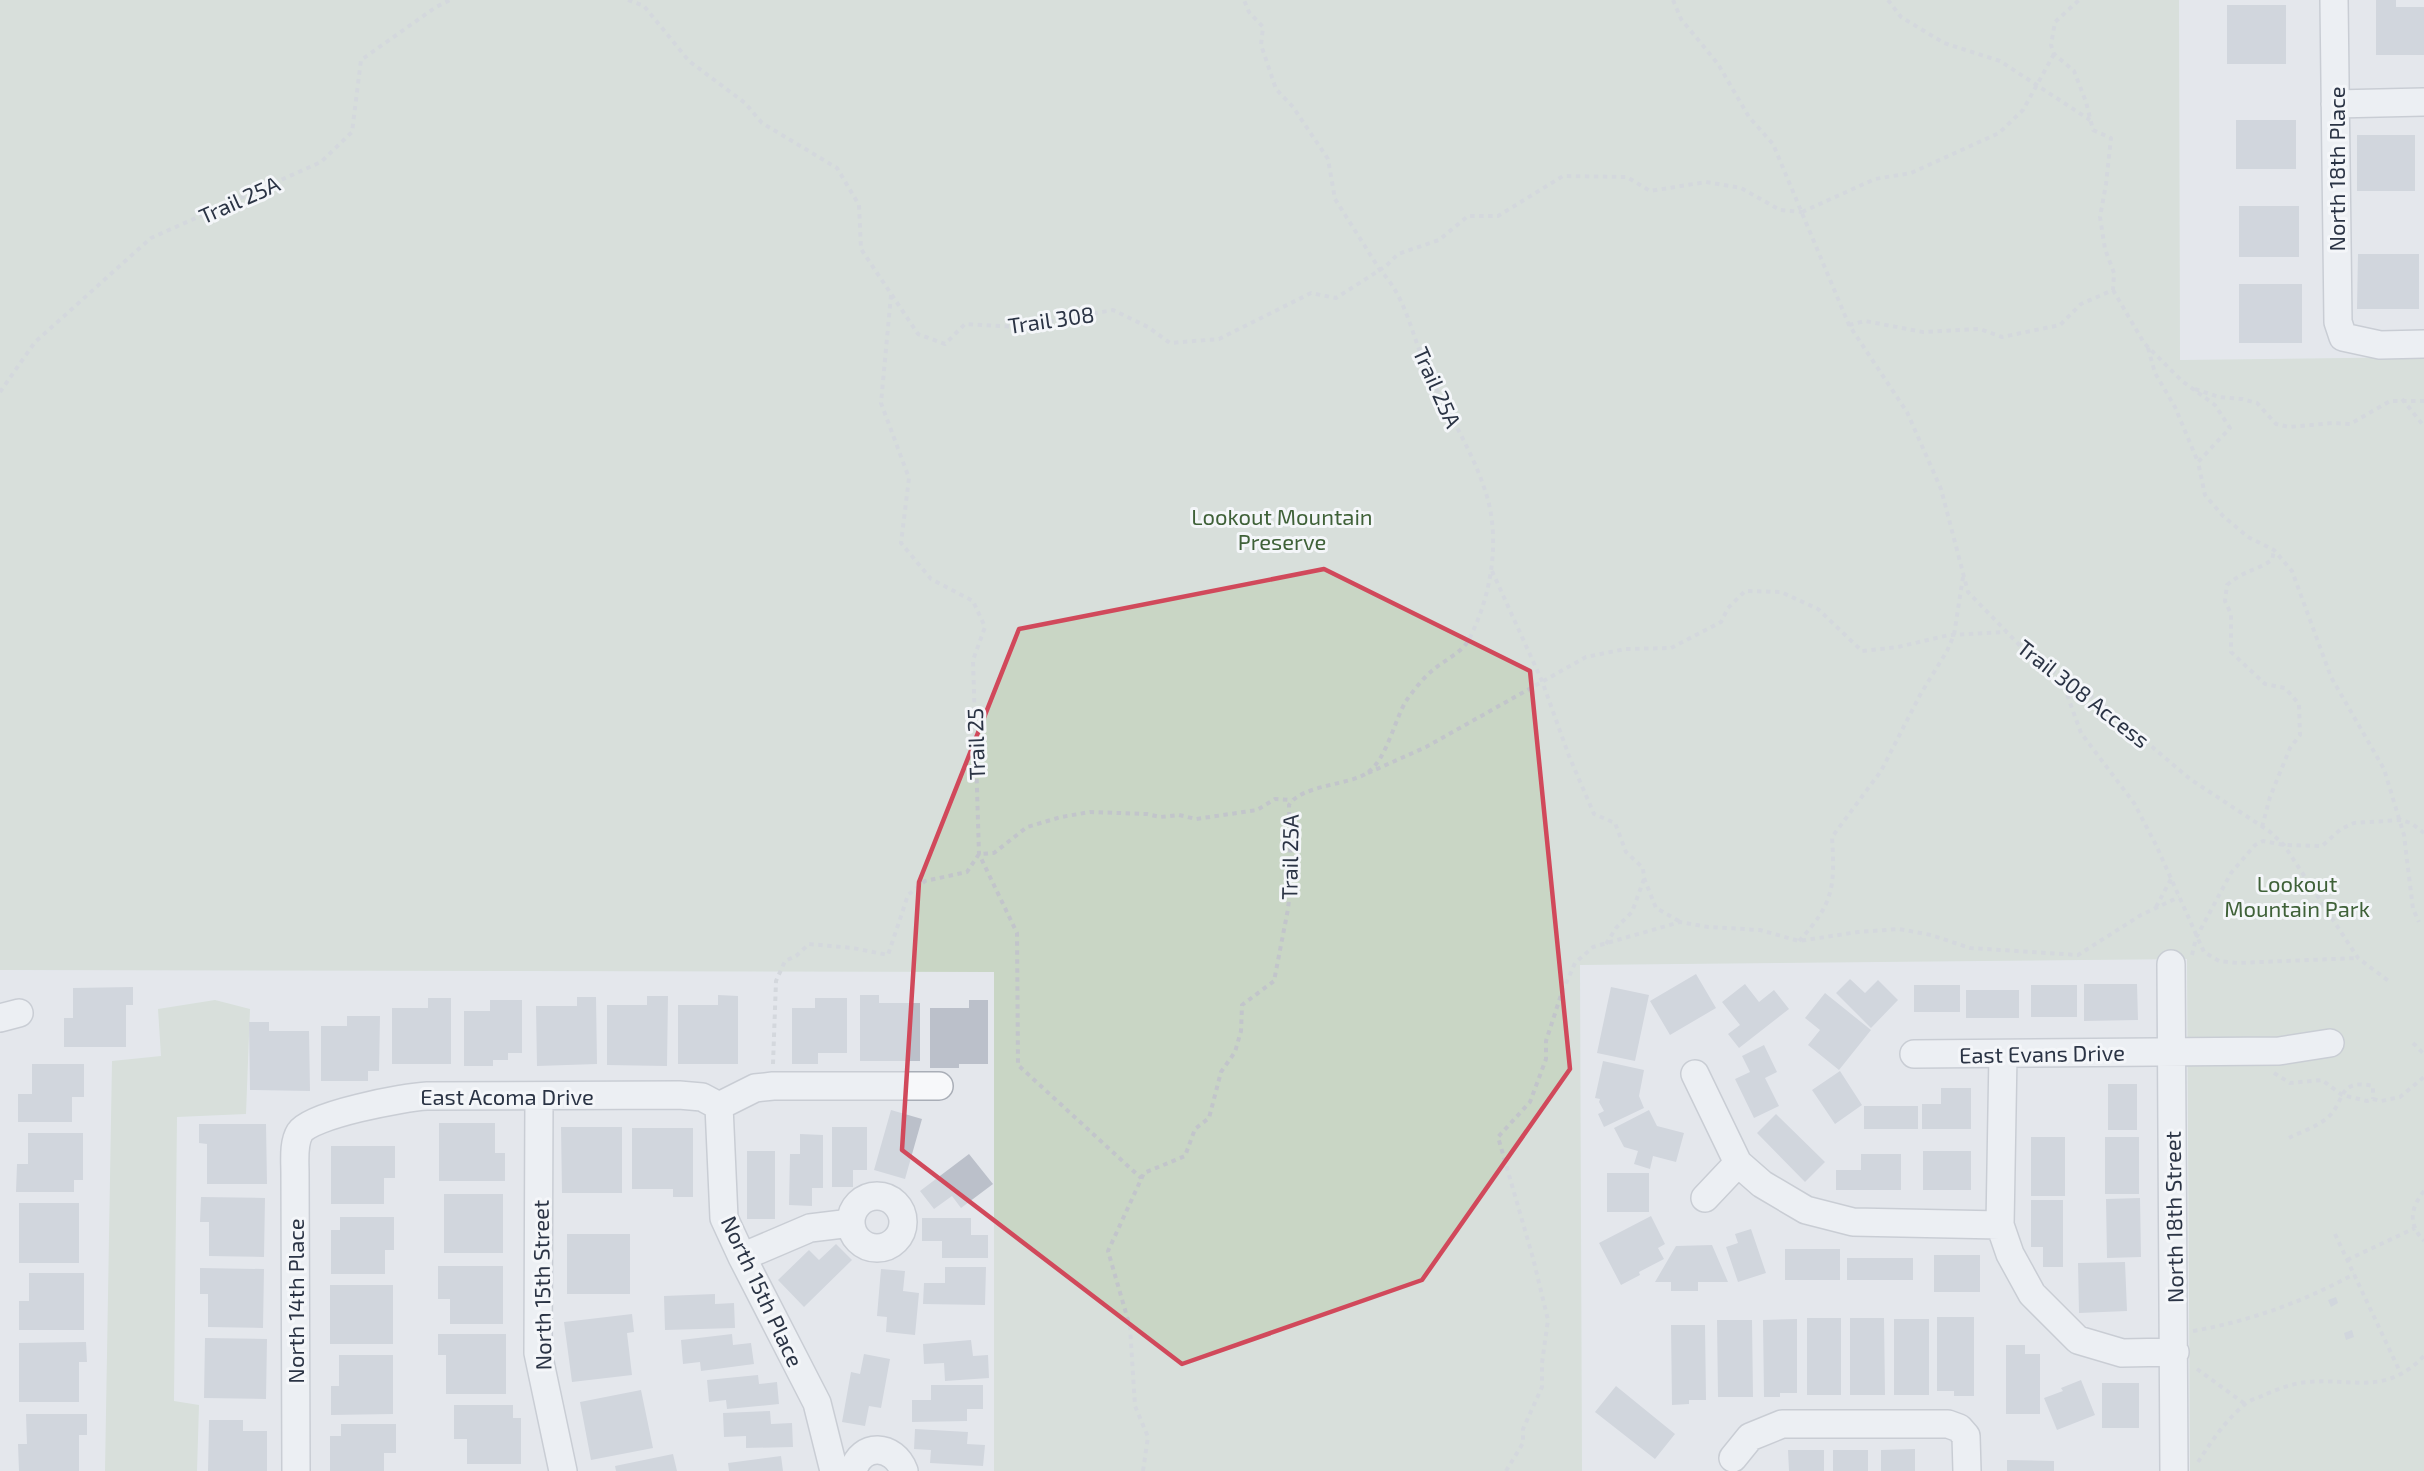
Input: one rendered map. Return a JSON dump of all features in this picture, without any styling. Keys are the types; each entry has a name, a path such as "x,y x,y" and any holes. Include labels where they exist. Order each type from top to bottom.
{"street":[{"name":"North 18th Place","path":"2334,0 2338,322 2343,337 2380,345 2424,344"},
{"path":"2335,104 2424,102"},
{"name":"North 18th Street","path":"2171,966 2171,1051 2184,1359 2184,1469"},
{"name":"East Evans Drive","path":"1914,1054 2279,1051 2330,1044"},
{"path":"2003,1054 2000,1225 2010,1254 2032,1294 2078,1340 2122,1353 2184,1359"},
{"path":"1695,1074 1738,1163 1762,1184 1806,1210 1853,1222 2000,1225"},
{"path":"719,1106 755,1088 773,1086 939,1086"},
{"name":"East Acoma Drive","path":"300,1132 312,1121 402,1098 427,1096 679,1095 702,1097 719,1106"},
{"name":"North 15th Street","path":"539,1097 538,1353 563,1471"},
{"name":"North 15th Place","path":"719,1106 724,1218 817,1403 834,1471"},
{"name":"North 14th Place","path":"296,1471 295,1173 296,1148 300,1132"},
{"path":"1705,1197 1738,1163"},
{"path":"742,1257 810,1228 851,1222"},
{"path":"1733,1458 1750,1437 1782,1424 1948,1424 1959,1428 1966,1436 1967,1471"},
{"path":"853,1471 861,1456 879,1450 892,1454 899,1460 904,1471"}],"path":[{"name":"Trail 25A","path":"0,392 35,342 152,238 321,162 352,132 361,60 435,7 450,0"},
{"name":"Trail 308","path":"628,0 644,6 689,62 745,103 762,123 837,168 860,205 861,249 918,334 945,344 966,324 1018,327 1113,310 1148,327 1170,343 1220,339 1311,293 1336,298 1380,270 1398,254 1439,240 1468,216 1498,216 1563,176 1627,177 1650,191 1706,182 1741,188 1780,210 1802,212"},
{"name":"Trail 25A","path":"1141,1178 1144,1173 1185,1156 1195,1129 1209,1118 1221,1072 1234,1052 1241,1031 1242,1005 1274,981 1288,909 1292,856 1288,832 1289,805 1292,800 1308,792 1367,773 1382,755 1407,700 1431,672 1467,644 1480,612 1492,570 1488,501 1471,456 1427,370 1409,316 1387,278 1335,200 1328,159 1293,107 1276,89 1261,45 1263,27 1249,12 1244,0"},
{"name":"Trail 308 Access","path":"1673,0 1681,19 1718,64 1749,117 1773,144 1849,325 1906,412 1941,489 1968,592 2030,656 2098,701 2190,779 2262,826 2284,845 2358,958 2390,982"},
{"path":"1888,0 1901,17 1944,43 2000,61 2091,121"},
{"path":"2079,0 2055,22 2051,45 2054,54 2074,71 2093,130 2110,138 2106,184 2100,217 2105,249 2114,273 2113,290 2147,346 2155,373 2175,407 2198,462 2205,495 2223,516 2248,537 2274,550 2292,572 2331,677 2384,769 2401,820 2412,888 2413,909 2419,922"},
{"path":"1802,212 1875,179 1911,173 1999,133 2023,110 2054,54"},
{"path":"1849,325 1865,321 1923,332 1980,329 2002,337 2060,325 2081,304 2113,290"},
{"name":"Trail 25","path":"891,294 881,403 909,478 900,543 931,579 973,601 985,627 973,660 980,854 1017,933 1018,1065 1141,1178"},
{"path":"2147,346 2192,388 2215,405 2230,428 2198,462"},
{"path":"2192,388 2219,397 2257,403 2276,424 2289,427 2333,423 2350,424 2390,401 2424,400"},
{"path":"2402,399 2424,426"},
{"path":"2262,826 2270,797 2290,748 2300,735 2299,704 2285,688 2265,684 2231,652 2231,614 2225,601 2227,585 2240,574 2263,566 2272,560 2274,550"},
{"path":"1492,570 1542,681 1569,756 1594,814 1615,823 1626,852 1643,868 1644,878 1656,908 1680,922 1708,927 1760,930 1799,941 1858,932 1899,929 1931,935 1970,948 2078,955 2156,908 2179,897"},
{"path":"1799,941 1817,922 1831,897 1834,870 1832,837 1881,771 1902,727 1947,651 1954,635 1964,574"},
{"path":"1367,773 1426,747 1586,657 1625,649 1671,648 1721,622 1728,608 1745,591 1781,592 1818,609 1863,651 1898,648 1954,635 2007,632"},
{"path":"2061,678 2080,733 2134,803 2204,952 2219,961 2274,963 2358,958"},
{"path":"773,1086 776,981 784,961 796,956 809,944 853,948 888,955 908,895 925,881 967,872 980,854 994,853 1027,827 1061,817 1090,812 1147,814 1160,817 1179,815 1196,819 1257,810 1275,799 1292,800"},
{"path":"2171,966 2193,954 2196,938 2231,873 2250,849 2263,841 2284,845 2322,846 2341,829 2354,823 2401,820 2411,823 2424,833"},
{"path":"1605,944 1616,928 1632,912 1644,878"},
{"path":"2156,908 2171,878"},
{"path":"1506,1471 1523,1443 1523,1429 1542,1387 1542,1363 1548,1320 1533,1258 1498,1137 1530,1102 1546,1059 1546,1041 1561,995 1575,963 1593,947 1680,922"},
{"path":"2413,1043 2424,1054"},
{"path":"2342,1095 2367,1101 2373,1099 2389,1101 2400,1097 2424,1077"},
{"path":"2289,1138 2328,1118 2342,1095 2359,1083 2373,1086 2373,1099"},
{"path":"1141,1178 1108,1251 1130,1327 1135,1406 1148,1437 1143,1471"},
{"path":"2424,1191 2415,1203 2412,1218 2415,1228 2424,1241"},
{"path":"2347,1260 2415,1228"},
{"path":"2335,1234 2401,1374"},
{"path":"2193,1331 2229,1325 2286,1307 2320,1293 2354,1274"},
{"path":"2184,1469 2245,1404 2280,1388 2308,1382 2350,1384 2379,1382 2401,1374 2424,1356"},
{"path":"2184,1359 2245,1404"}],"highlighted area":[{"path":"1324,569 1530,671 1570,1069 1422,1280 1182,1364 902,1150 919,882 1019,629"}],"green space":[{"name":"Lookout Mountain Preserve","path":"0,0 2179,0 2180,360 2424,357 2424,1471 2190,1471 2187,959 1580,965 1582,1471 994,1471 994,972 0,970"},
{"path":"215,1000 250,1009 246,1114 177,1117 174,1401 199,1405 197,1471 105,1471 112,1061 161,1056 158,1009"}],"building":[{"path":"2376,0 2396,0 2396,7 2424,7 2424,55 2376,55"},
{"path":"2227,5 2286,5 2286,64 2227,64"},
{"path":"2236,120 2296,120 2296,169 2236,169"},
{"path":"2357,135 2415,135 2415,191 2357,191"},
{"path":"2239,206 2299,206 2299,257 2239,257"},
{"path":"2358,254 2419,254 2419,309 2357,309"},
{"path":"2239,284 2302,284 2302,343 2239,343"},
{"path":"1696,974 1716,1008 1670,1035 1650,1001"},
{"path":"1850,979 1865,993 1878,980 1898,1000 1871,1028 1836,993"},
{"path":"1745,984 1759,1002 1774,990 1789,1009 1739,1048 1728,1034 1740,1025 1722,1002"},
{"path":"2084,984 2137,984 2138,1020 2084,1021"},
{"path":"1914,985 1960,985 1960,1012 1914,1012"},
{"path":"2031,985 2077,985 2077,1017 2031,1017"},
{"path":"133,987 133,1005 126,1005 126,1047 64,1047 64,1018 73,1018 73,988"},
{"path":"1611,987 1649,995 1635,1061 1597,1053"},
{"path":"1966,990 2019,990 2019,1018 1966,1018"},
{"path":"1825,993 1871,1030 1839,1070 1808,1045 1820,1030 1805,1018"},
{"path":"718,995 738,996 738,1064 678,1064 678,1005 718,1005"},
{"path":"860,995 879,995 879,1003 920,1003 920,1061 860,1061"},
{"path":"647,996 668,996 667,1066 607,1065 607,1005 647,1005"},
{"path":"577,997 596,997 597,1064 537,1066 536,1006 577,1006"},
{"path":"428,998 451,998 451,1064 392,1064 392,1008 428,1008"},
{"path":"815,998 847,998 847,1053 818,1053 818,1064 792,1064 792,1008 815,1008"},
{"path":"490,1000 522,1000 522,1053 508,1053 508,1060 493,1060 493,1066 464,1066 464,1011 490,1011"},
{"path":"969,1000 988,1000 988,1064 959,1064 959,1068 930,1068 930,1008 969,1008"},
{"path":"347,1016 380,1016 379,1071 368,1071 368,1081 321,1081 321,1026 347,1026"},
{"path":"249,1022 269,1022 269,1031 309,1031 310,1091 250,1090"},
{"path":"1764,1045 1777,1072 1765,1078 1779,1106 1754,1118 1735,1079 1750,1072 1742,1056"},
{"path":"1603,1061 1644,1070 1639,1096 1644,1108 1604,1127 1598,1114 1604,1111 1599,1102 1600,1099 1595,1098"},
{"path":"32,1064 84,1064 84,1097 72,1097 72,1122 18,1122 18,1094 32,1094"},
{"path":"1840,1071 1862,1105 1835,1124 1812,1090"},
{"path":"2108,1084 2137,1084 2137,1130 2108,1130"},
{"path":"1941,1088 1971,1088 1971,1129 1922,1129 1922,1104 1941,1104"},
{"path":"1864,1106 1918,1106 1918,1129 1864,1129"},
{"path":"891,1110 922,1119 905,1179 874,1170"},
{"path":"1649,1110 1657,1126 1684,1133 1676,1162 1653,1156 1650,1169 1634,1164 1638,1151 1624,1147 1614,1128"},
{"path":"1776,1114 1825,1162 1805,1182 1757,1133"},
{"path":"439,1123 495,1123 495,1153 505,1153 505,1181 439,1181"},
{"path":"199,1124 266,1124 267,1184 207,1184 207,1144 199,1143"},
{"path":"561,1127 622,1127 622,1193 562,1193"},
{"path":"832,1127 867,1127 867,1170 853,1170 853,1187 832,1187"},
{"path":"632,1128 693,1128 693,1197 673,1197 673,1189 632,1189"},
{"path":"28,1133 83,1133 83,1180 74,1180 74,1192 16,1192 17,1164 28,1164"},
{"path":"800,1134 823,1135 823,1188 812,1188 812,1206 789,1205 790,1154 800,1154"},
{"path":"2031,1137 2065,1137 2065,1196 2031,1196"},
{"path":"2105,1137 2139,1137 2139,1194 2105,1194"},
{"path":"331,1146 395,1146 395,1178 384,1178 384,1204 331,1204"},
{"path":"747,1151 775,1151 775,1219 747,1219"},
{"path":"1923,1151 1971,1151 1971,1190 1923,1190"},
{"path":"969,1154 993,1184 961,1208 952,1196 934,1209 920,1191"},
{"path":"1861,1154 1901,1154 1901,1190 1836,1190 1836,1170 1861,1170"},
{"path":"1607,1173 1649,1173 1649,1212 1607,1212"},
{"path":"444,1194 503,1194 503,1253 444,1253"},
{"path":"201,1197 265,1198 264,1257 209,1256 209,1222 200,1222"},
{"path":"2140,1198 2141,1257 2107,1258 2106,1199"},
{"path":"2031,1200 2063,1200 2063,1267 2043,1267 2043,1247 2031,1247"},
{"path":"19,1203 79,1203 79,1263 19,1263"},
{"path":"1651,1216 1665,1244 1658,1248 1664,1259 1639,1272 1640,1275 1621,1285 1599,1243"},
{"path":"340,1217 394,1217 394,1250 385,1250 385,1274 331,1274 331,1230 340,1230"},
{"path":"922,1218 971,1218 971,1235 988,1235 988,1258 942,1258 942,1241 922,1241"},
{"path":"1751,1229 1766,1273 1738,1282 1726,1247 1738,1243 1735,1234"},
{"path":"567,1234 630,1234 630,1294 567,1294"},
{"path":"836,1244 852,1260 804,1307 778,1280 809,1250 819,1260"},
{"path":"1712,1245 1728,1282 1698,1282 1698,1291 1671,1291 1671,1282 1655,1282 1676,1246"},
{"path":"1785,1249 1840,1249 1840,1280 1785,1280"},
{"path":"1934,1255 1980,1255 1980,1292 1934,1292"},
{"path":"1847,1258 1913,1258 1913,1280 1847,1280"},
{"path":"2125,1262 2127,1311 2079,1313 2078,1263"},
{"path":"438,1266 503,1266 503,1324 450,1324 450,1299 438,1299"},
{"path":"945,1267 986,1267 985,1305 923,1304 924,1283 945,1283"},
{"path":"200,1268 264,1269 263,1328 208,1327 208,1294 200,1294"},
{"path":"881,1269 905,1271 903,1291 919,1293 915,1335 886,1332 887,1317 877,1316"},
{"path":"29,1273 84,1273 84,1330 19,1330 19,1301 29,1301"},
{"path":"330,1285 393,1285 393,1344 330,1344"},
{"path":"715,1294 715,1304 734,1303 735,1328 665,1330 664,1296"},
{"path":"2336,1297 2338,1303 2331,1307 2328,1300"},
{"path":"632,1314 634,1332 627,1333 632,1375 572,1382 564,1322"},
{"path":"1937,1317 1974,1317 1974,1396 1954,1396 1954,1391 1937,1391"},
{"path":"1807,1318 1841,1318 1841,1395 1807,1395"},
{"path":"1850,1318 1884,1318 1885,1395 1850,1395"},
{"path":"1797,1319 1797,1393 1780,1393 1780,1397 1764,1397 1763,1320"},
{"path":"1894,1319 1929,1319 1929,1395 1894,1395"},
{"path":"1717,1320 1752,1320 1753,1397 1718,1397"},
{"path":"1671,1325 1705,1325 1706,1400 1689,1400 1689,1404 1672,1405"},
{"path":"2352,1330 2354,1337 2346,1340 2344,1333"},
{"path":"438,1334 506,1334 506,1394 446,1394 446,1355 438,1355"},
{"path":"732,1334 733,1345 751,1343 754,1364 701,1371 700,1362 683,1364 681,1340"},
{"path":"205,1338 267,1339 266,1399 204,1398"},
{"path":"971,1340 973,1356 988,1355 989,1378 945,1381 944,1363 924,1364 923,1344"},
{"path":"86,1342 87,1362 79,1362 79,1402 19,1402 19,1343"},
{"path":"2006,1345 2025,1345 2025,1354 2040,1354 2040,1414 2006,1414"},
{"path":"864,1354 890,1359 881,1408 869,1406 865,1426 842,1422 851,1372 860,1374"},
{"path":"339,1355 393,1355 393,1414 331,1415 331,1386 339,1386"},
{"path":"758,1375 759,1384 777,1382 779,1404 727,1409 726,1400 709,1402 707,1380"},
{"path":"2081,1380 2095,1415 2057,1430 2044,1398 2063,1391 2061,1388"},
{"path":"2102,1383 2139,1383 2139,1428 2102,1428"},
{"path":"931,1385 983,1385 983,1409 967,1409 967,1421 912,1422 912,1400 931,1400"},
{"path":"1616,1386 1675,1434 1655,1459 1595,1412"},
{"path":"641,1390 653,1448 591,1460 580,1402"},
{"path":"454,1405 513,1405 513,1418 521,1418 521,1464 467,1464 467,1439 454,1439"},
{"path":"770,1411 771,1424 792,1423 793,1447 746,1448 746,1436 724,1437 723,1413"},
{"path":"26,1414 87,1414 87,1435 79,1435 79,1471 19,1471 18,1444 27,1444"},
{"path":"209,1420 243,1420 243,1431 267,1431 267,1471 208,1471"},
{"path":"341,1424 396,1424 396,1453 384,1453 384,1471 330,1471 330,1436 341,1436"},
{"path":"915,1429 968,1432 967,1444 985,1445 983,1466 930,1463 931,1450 914,1449"},
{"path":"1915,1449 1915,1471 1881,1471 1881,1450"},
{"path":"1788,1450 1824,1450 1824,1471 1789,1471"},
{"path":"1833,1450 1868,1450 1868,1471 1833,1471"},
{"path":"673,1454 677,1471 616,1471 615,1466"},
{"path":"781,1456 783,1471 729,1471 728,1463"},
{"path":"2007,1460 2054,1461 2054,1471 2007,1471"}],"park label":[{"name":"Lookout Mountain Park","path":"2297,896"}]}
